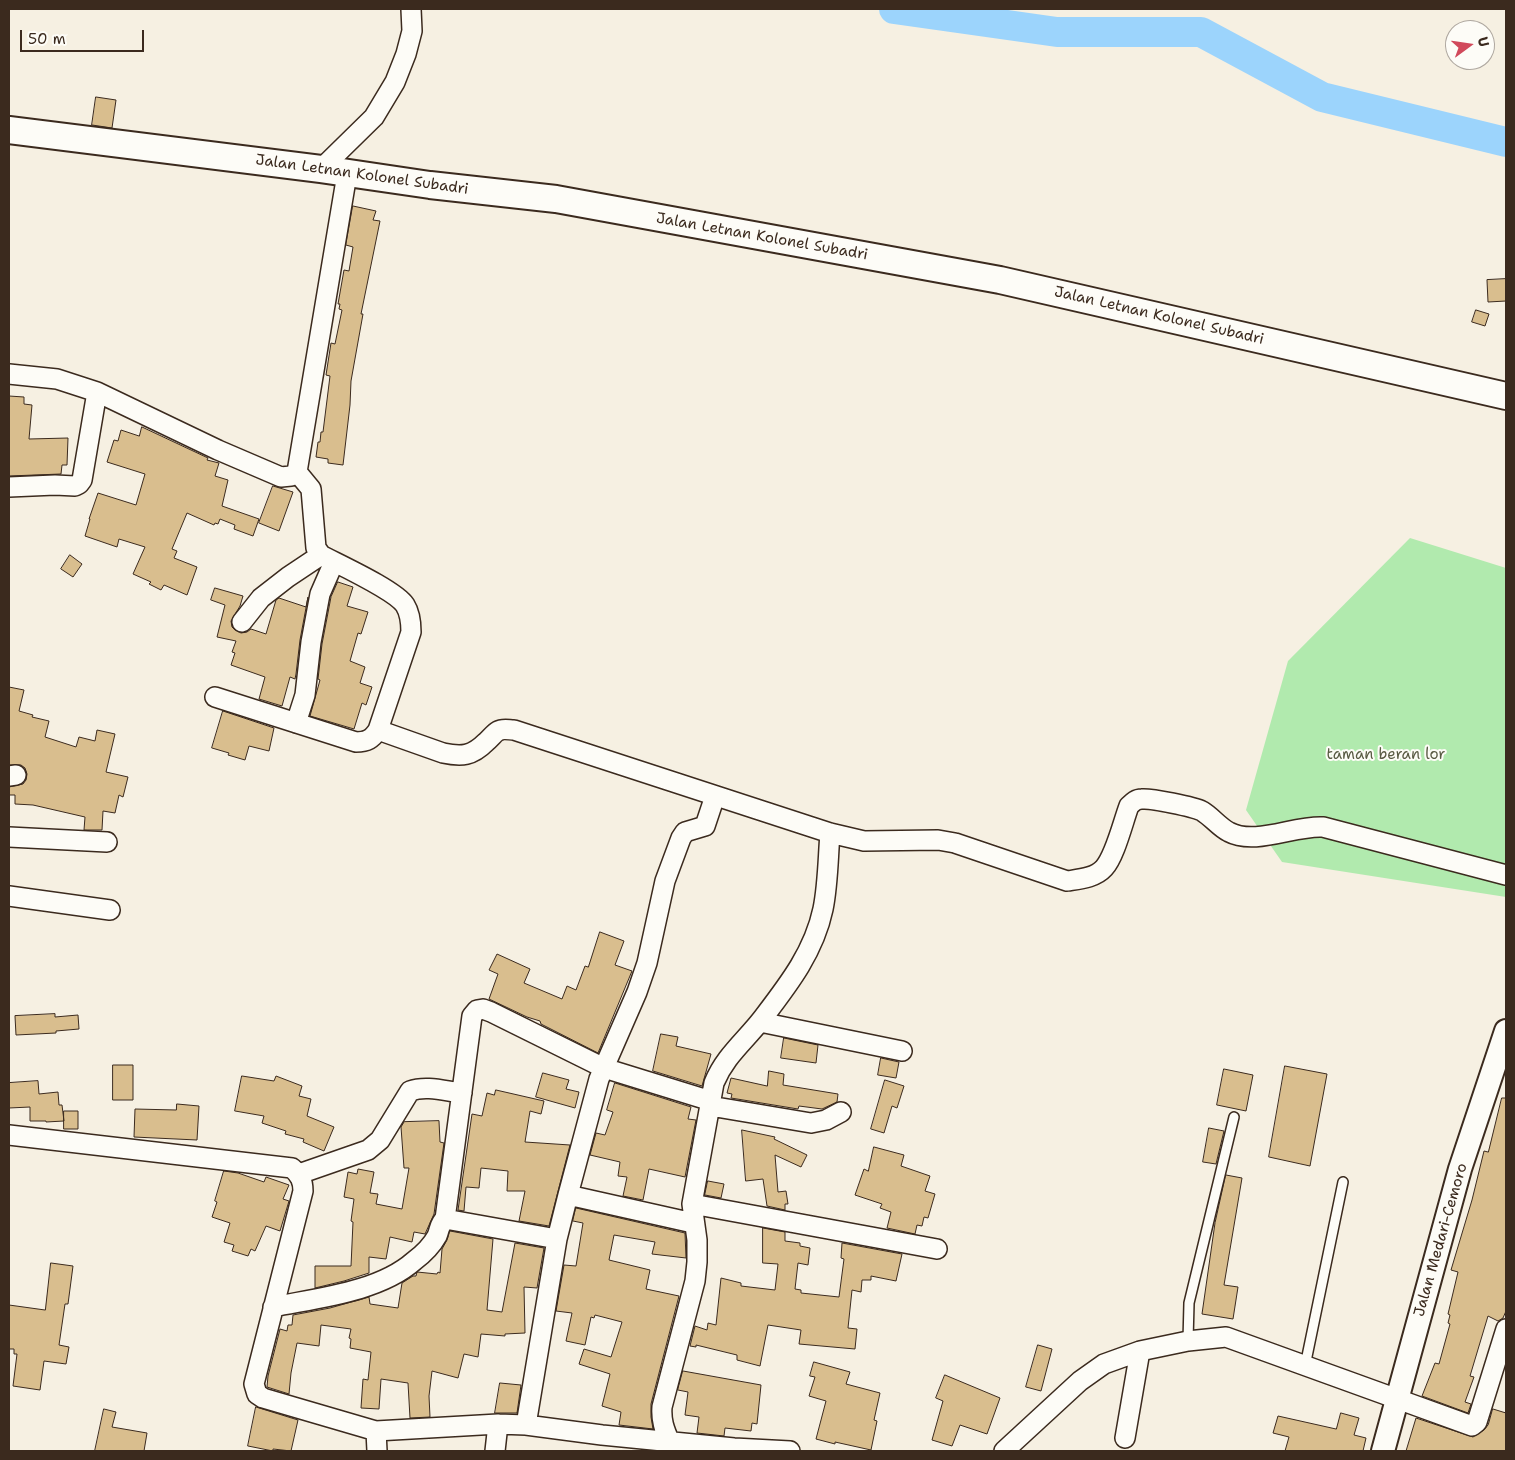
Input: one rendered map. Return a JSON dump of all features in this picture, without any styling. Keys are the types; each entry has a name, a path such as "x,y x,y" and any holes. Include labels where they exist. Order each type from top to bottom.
{"main road":[{"name":"Jalan Letnan Kolonel Subadri","path":"9,130 556,199 1000,280 1506,396"}],"street":[{"path":"321,169 374,116 395,82 406,54 412,31 411,9"},
{"path":"9,374 57,379 97,392 210,446 281,477 291,476 297,472 346,174"},
{"path":"9,487 75,486 79,484 82,480 97,392"},
{"path":"215,697 356,742 366,742 373,738 378,730 412,632 411,620 405,605 395,595 328,558 316,548 311,489 297,472"},
{"path":"242,622 261,598 288,577 328,558"},
{"path":"296,723 305,695 311,642 328,558"},
{"path":"378,730 443,753 468,755 480,748 497,731 504,729 514,730 830,833 864,840 938,840 1067,881 1083,879 1104,869 1110,859 1129,806 1143,798 1199,810 1229,832 1240,836 1254,837 1307,827 1323,827 1506,875"},
{"path":"526,1425 557,1239 599,1080 637,992 656,925 661,896 681,838 688,830 705,826 714,796"},
{"path":"670,1442 661,1418 662,1407 695,1281 697,1240 693,1223 692,1204 714,1083 720,1069 792,981 813,941 823,909 830,833"},
{"path":"9,837 107,842"},
{"path":"9,896 110,910"},
{"path":"273,1307 349,1292 375,1284 412,1263 436,1237 440,1225 445,1219 472,1016 477,1010 482,1009 529,1030 604,1068 710,1104 811,1123 826,1120 841,1112"},
{"path":"760,1022 902,1051"},
{"name":"Jalan Medari-Cemoro","path":"1383,1451 1460,1169 1506,1032"},
{"path":"299,1174 368,1150 380,1140 410,1091 417,1088 425,1088 462,1093"},
{"path":"9,1135 277,1165 292,1168 299,1174 303,1183 303,1191 254,1384 257,1394 263,1398 376,1431 498,1424 526,1425 601,1443 670,1442 734,1450 790,1451"},
{"path":"568,1195 693,1223"},
{"path":"692,1204 937,1249"},
{"path":"445,1219 557,1239"},
{"path":"1004,1451 1080,1381 1104,1364 1140,1351 1188,1341 1226,1337 1472,1426 1477,1422 1506,1329"},
{"path":"1125,1438 1140,1351"},
{"path":"496,1451 498,1424"},
{"path":"376,1431 377,1451"}],"lane":[{"path":"1188,1341 1189,1303 1234,1117"},
{"path":"1305,1366 1343,1182"}],"green space":[{"name":"taman beran lor","path":"1410,538 1506,568 1506,897 1282,862 1246,810 1288,661"}],"building":[{"path":"96,97 116,100 112,128 92,125"},
{"path":"353,206 376,211 373,220 380,221 361,314 363,314 351,381 343,465 328,463 328,459 316,457 318,442 320,442 321,432 323,432 330,376 326,375 331,343 335,344 342,310 339,309 340,304 338,304 344,270 349,271 353,247 346,245"},
{"path":"1506,279 1506,301 1488,302 1487,280"},
{"path":"1476,310 1489,314 1485,326 1472,322"},
{"path":"9,396 24,397 24,404 32,405 29,439 68,438 67,465 62,465 61,474 9,476"},
{"path":"142,427 208,458 207,460 219,463 215,476 228,480 222,506 259,519 253,536 234,529 235,525 220,519 218,524 215,523 214,525 187,513 172,549 177,551 174,558 197,567 187,595 164,585 161,590 149,584 151,582 133,574 145,547 119,539 117,547 85,536 98,493 136,505 145,474 107,462 114,440 118,441 121,430 139,436"},
{"path":"273,486 293,492 279,531 259,523"},
{"path":"70,555 82,564 73,577 61,569"},
{"path":"338,582 353,587 347,606 368,612 361,634 358,633 350,661 365,667 360,683 372,687 366,705 362,703 354,729 310,716 320,680 318,679 322,644 331,597"},
{"path":"215,588 243,596 240,606 231,621 232,627 241,633 251,629 266,634 276,600 279,598 306,607 308,597 295,679 290,677 282,706 259,699 265,677 231,665 235,653 232,652 236,641 217,637 225,605 211,600"},
{"path":"9,687 24,690 19,711 33,715 32,717 49,721 45,737 76,747 79,737 95,741 97,730 115,734 106,772 128,777 123,797 119,795 115,813 103,811 102,830 84,830 85,817 33,805 15,804 15,795 9,795 9,787 23,784 27,774 25,768 21,765 9,765"},
{"path":"223,711 274,728 269,751 249,746 245,760 212,748"},
{"path":"600,932 624,941 615,965 632,971 598,1053 541,1024 540,1021 489,999 498,974 489,970 497,954 530,969 524,983 562,999 567,986 576,990 585,966 588,967"},
{"path":"55,1014 55,1017 78,1015 79,1029 56,1031 56,1033 16,1035 15,1016"},
{"path":"661,1034 678,1037 676,1046 711,1054 702,1086 653,1071"},
{"path":"784,1038 818,1045 816,1063 781,1058"},
{"path":"881,1058 899,1062 896,1078 878,1075"},
{"path":"113,1065 133,1065 133,1100 113,1100"},
{"path":"1285,1066 1327,1074 1310,1166 1269,1157"},
{"path":"1224,1069 1253,1075 1246,1111 1217,1105"},
{"path":"769,1071 784,1074 783,1085 838,1094 837,1102 822,1109 799,1106 798,1109 731,1098 732,1094 727,1093 731,1078 767,1086"},
{"path":"543,1073 569,1080 566,1089 579,1092 575,1108 536,1097"},
{"path":"242,1076 274,1081 276,1076 302,1086 299,1096 311,1099 307,1116 334,1127 324,1151 303,1142 304,1139 285,1134 286,1131 262,1123 264,1116 235,1111"},
{"path":"885,1080 904,1086 897,1108 892,1106 884,1133 871,1129"},
{"path":"38,1081 39,1094 58,1092 59,1105 62,1105 64,1121 30,1121 30,1107 9,1108 9,1083"},
{"path":"615,1083 691,1107 688,1119 696,1120 685,1177 649,1169 643,1200 623,1196 627,1177 618,1176 620,1162 590,1155 596,1133 605,1135 613,1112 607,1110"},
{"path":"496,1090 544,1101 541,1114 530,1111 525,1142 570,1145 549,1226 519,1221 525,1191 507,1191 508,1171 481,1168 479,1188 466,1187 464,1211 458,1210 472,1114 482,1116 487,1093 494,1095"},
{"path":"1502,1098 1506,1098 1506,1311 1503,1318 1498,1321 1488,1316 1470,1376 1474,1377 1465,1402 1471,1404 1468,1413 1422,1396 1435,1363 1439,1364 1450,1324 1448,1323 1450,1315 1448,1314 1458,1272 1451,1270 1472,1200 1484,1151 1488,1152"},
{"path":"177,1104 199,1106 197,1140 134,1137 135,1109 176,1110"},
{"path":"64,1111 78,1111 78,1129 64,1129"},
{"path":"439,1121 440,1142 444,1143 434,1214 425,1234 414,1232 412,1242 390,1237 386,1259 369,1257 369,1273 315,1288 315,1266 351,1266 353,1222 351,1221 354,1199 344,1197 348,1172 357,1174 358,1169 374,1172 370,1193 378,1194 376,1204 402,1209 409,1168 404,1168 401,1127 404,1122"},
{"path":"1209,1128 1224,1131 1216,1164 1203,1162"},
{"path":"742,1130 775,1137 774,1139 807,1155 801,1167 775,1155 778,1192 786,1191 788,1204 785,1204 785,1210 767,1206 763,1179 746,1181"},
{"path":"874,1147 904,1155 901,1166 930,1176 925,1191 935,1194 928,1218 924,1217 922,1226 917,1225 915,1234 887,1228 891,1212 880,1208 882,1204 855,1195 864,1169 868,1171"},
{"path":"224,1171 238,1173 264,1182 266,1177 289,1185 283,1199 289,1201 280,1231 266,1226 255,1251 251,1249 248,1256 232,1251 234,1245 224,1242 230,1223 212,1217"},
{"path":"1226,1175 1242,1178 1224,1285 1238,1287 1233,1319 1202,1314 1215,1223"},
{"path":"708,1181 724,1184 721,1198 705,1195"},
{"path":"576,1208 685,1233 686,1258 652,1254 655,1242 614,1235 609,1260 650,1270 646,1289 679,1296 651,1404 653,1429 619,1425 621,1412 602,1406 610,1374 579,1364 584,1349 611,1357 622,1322 595,1315 594,1318 591,1317 585,1345 566,1341 572,1313 556,1311 564,1265 576,1266 583,1223 573,1221"},
{"path":"763,1228 785,1232 785,1241 800,1243 800,1246 810,1248 808,1265 798,1263 795,1289 801,1290 801,1293 839,1297 844,1259 841,1258 842,1243 902,1254 896,1281 871,1276 871,1280 862,1280 861,1292 852,1290 848,1328 857,1329 855,1349 799,1344 801,1330 768,1325 760,1366 737,1360 737,1355 696,1345 696,1347 690,1346 695,1326 707,1330 708,1323 716,1325 721,1278 741,1283 741,1286 775,1290 778,1264 763,1263"},
{"path":"450,1231 493,1239 487,1310 502,1312 515,1243 544,1248 537,1288 524,1287 525,1333 505,1334 505,1336 481,1334 478,1357 464,1354 458,1378 432,1371 429,1396 430,1417 410,1418 408,1383 381,1379 379,1409 361,1408 363,1379 368,1380 371,1352 350,1348 351,1339 349,1338 351,1329 321,1325 319,1346 297,1343 289,1394 267,1387 280,1329 287,1331 288,1325 292,1325 293,1315 330,1308 369,1297 370,1304 398,1308 402,1283 416,1276 417,1272 440,1273 442,1249"},
{"path":"51,1263 73,1266 68,1304 65,1304 59,1345 69,1347 66,1364 44,1361 40,1390 13,1386 17,1354 14,1354 14,1349 9,1349 9,1305 45,1310"},
{"path":"1038,1345 1052,1349 1041,1391 1026,1387"},
{"path":"814,1362 850,1372 846,1384 880,1393 874,1420 877,1421 871,1450 816,1439 826,1401 809,1396 815,1377 810,1376"},
{"path":"683,1371 761,1385 757,1424 752,1423 751,1431 725,1428 724,1436 697,1433 699,1417 685,1415 688,1392 678,1390"},
{"path":"945,1375 1000,1398 987,1434 960,1425 952,1446 932,1440 943,1401 936,1398"},
{"path":"500,1383 521,1385 517,1413 495,1413"},
{"path":"256,1407 298,1420 291,1451 273,1449 273,1451 248,1446"},
{"path":"104,1409 116,1412 112,1427 147,1433 144,1451 95,1451"},
{"path":"1493,1409 1506,1413 1506,1451 1406,1451 1416,1418 1473,1437 1488,1425"},
{"path":"1341,1413 1359,1418 1354,1435 1366,1438 1363,1451 1285,1451 1289,1437 1273,1433 1278,1416 1336,1429"}],"waterway":[{"path":"894,9 1057,32 1201,32 1322,97 1506,142"}]}
